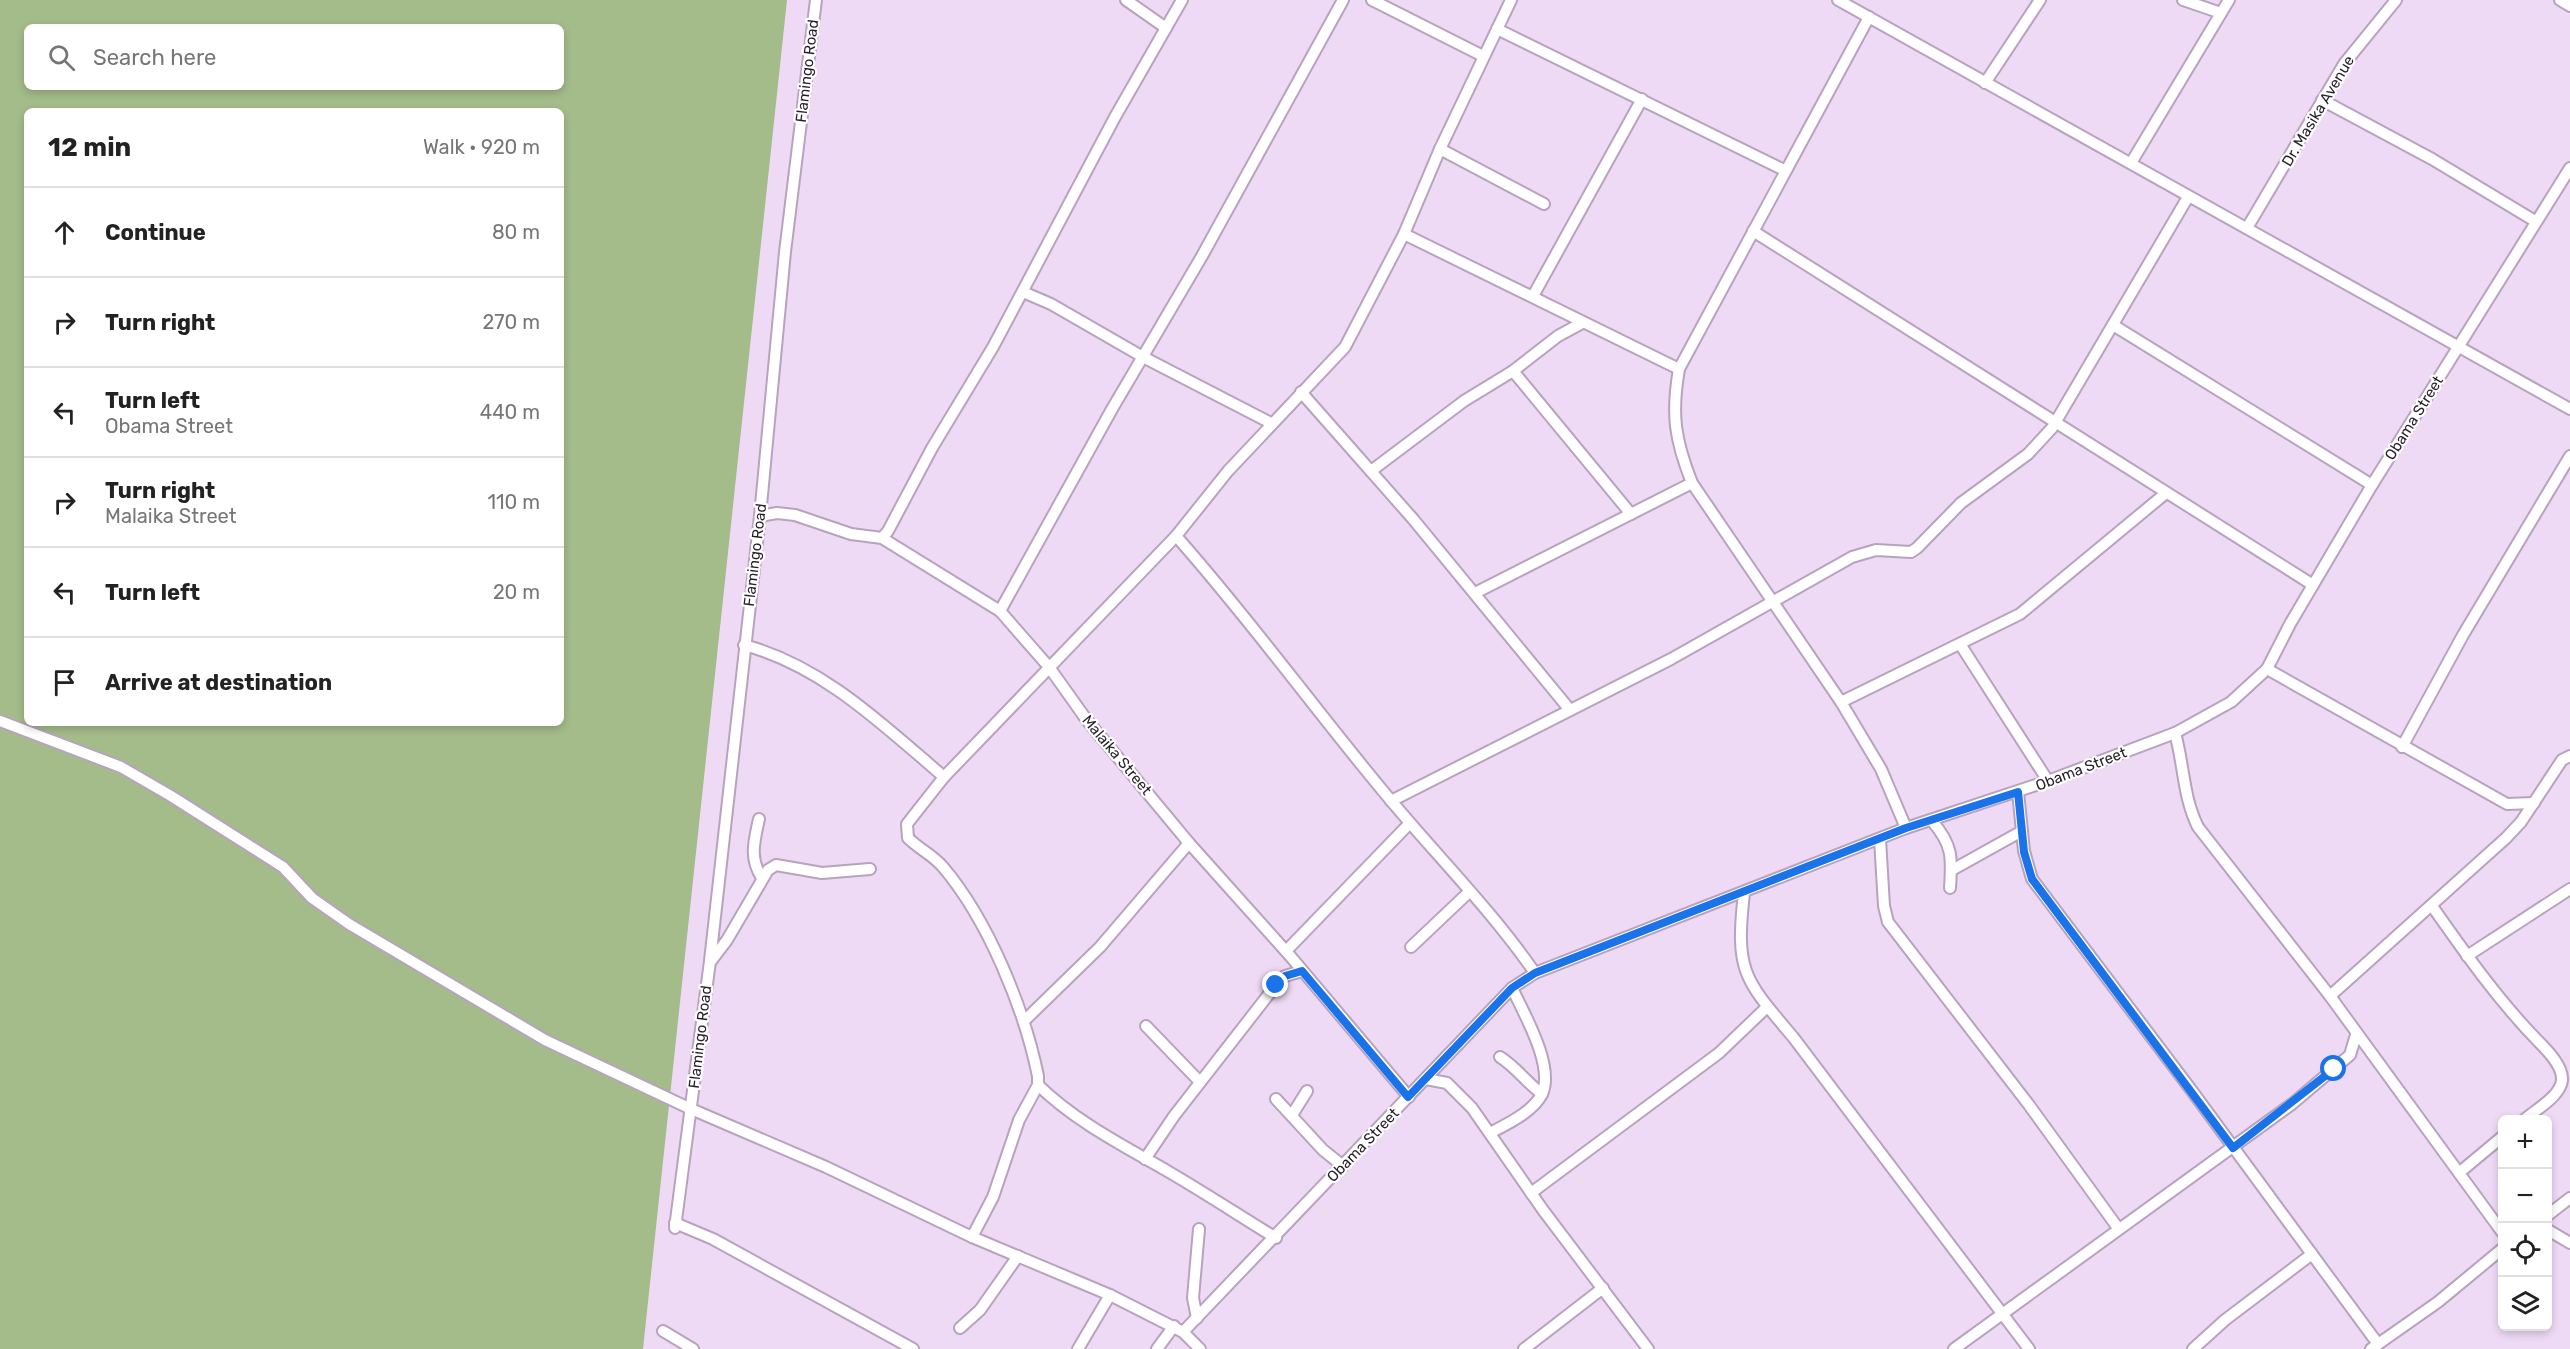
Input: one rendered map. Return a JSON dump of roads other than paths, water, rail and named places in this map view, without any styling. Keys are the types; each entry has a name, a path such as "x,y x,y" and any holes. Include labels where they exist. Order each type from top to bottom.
{"street":[{"name":"Flamingo Road","path":"816,0 785,252 760,516 710,961 675,1225 713,1239 913,1349"},
{"path":"1126,0 1166,28"},
{"path":"882,537 888,531 932,448 1023,292 1182,0"},
{"path":"1000,611 1202,256 1343,0"},
{"path":"1372,0 1483,56"},
{"path":"1276,1238 1119,1145 1050,1097 1038,1085 1024,1021 991,941 965,897 943,867 908,838 907,824 944,777 1176,537 1228,471 1345,347 1404,234 1440,149 1511,0"},
{"path":"1838,0 2570,409"},
{"path":"1985,83 2040,0"},
{"path":"2182,0 2221,13"},
{"path":"2131,163 2229,0"},
{"name":"Dr. Masika Avenue","path":"2247,228 2344,64 2396,0"},
{"path":"2560,0 2570,6"},
{"path":"1869,17 1784,170 1679,369 1673,403 1674,427 1680,454 1692,483 1841,702 1881,769 1906,828"},
{"path":"1497,29 1784,170"},
{"path":"1533,296 1642,99"},
{"path":"2322,100 2432,159 2535,221"},
{"path":"1440,149 1544,204"},
{"name":"Obama Street","path":"1157,1349 1179,1329 1197,1318 1276,1238 1512,988 1535,973 1906,828 2048,782 2175,733 2231,702 2268,669 2313,585 2372,485 2535,221 2568,173"},
{"path":"1391,801 1671,659 1852,557 1876,550 1911,552 1930,539 1961,503 2028,454 2056,422 2188,197"},
{"path":"1753,231 2313,585"},
{"path":"1404,234 1679,369"},
{"path":"1023,292 1051,304 1143,357 1271,423"},
{"path":"1371,471 1464,401 1513,370 1557,336 1582,323"},
{"path":"2113,325 2372,485"},
{"path":"1513,370 1631,514"},
{"path":"1301,392 1475,593 1570,710"},
{"path":"2402,747 2463,635 2570,456"},
{"path":"1475,593 1692,483"},
{"path":"1841,702 2020,614 2166,493"},
{"name":"Malaika Street","path":"760,516 777,513 795,515 851,534 882,537 1000,611 1049,667 1086,719 1189,843 1288,954 1408,1097"},
{"path":"1176,537 1233,600 1409,824 1508,934 1535,973"},
{"path":"1960,644 2048,782"},
{"path":"744,645 772,653 804,668 842,692 944,777"},
{"path":"2268,669 2402,747 2507,804 2534,803"},
{"path":"0,721 131,773 283,867 312,898 410,962 545,1040 691,1109 825,1167 972,1237 1110,1295 1179,1329 1200,1349"},
{"path":"2175,733 2182,757 2189,809 2199,827 2330,996 2356,1035 2460,1172 2498,1226"},
{"path":"2330,996 2506,838 2534,803 2562,760 2570,756"},
{"path":"2018,792 2026,865 2032,879 2312,1254 2374,1347 2439,1302 2498,1252"},
{"path":"759,819 752,849 753,860 762,878"},
{"path":"1932,820 1949,846 1952,855 1950,888"},
{"path":"1145,1159 1200,1082 1285,976 1288,954 1409,824"},
{"path":"1952,870 2022,831"},
{"path":"1880,839 1884,906 1888,922 2035,1112 2118,1228"},
{"path":"1024,1021 1100,947 1189,843"},
{"path":"710,961 727,940 762,878 776,865 822,873 870,869"},
{"path":"2467,956 2531,917 2570,889"},
{"path":"1411,947 1469,892"},
{"path":"1744,893 1740,923 1744,973 1752,989 2029,1349"},
{"path":"2432,906 2467,956 2516,1018 2546,1049 2566,1081 2529,1115"},
{"path":"1285,976 1302,971"},
{"path":"1490,1133 1528,1109 1542,1094 1544,1075 1538,1041 1512,988"},
{"path":"1532,1193 1719,1053 1767,1007"},
{"path":"1146,1026 1200,1082"},
{"path":"1954,1349 2118,1228 2233,1148 2350,1055 2356,1035"},
{"path":"1500,1057 1516,1068 1525,1080 1542,1094"},
{"path":"1443,1060 1447,1083"},
{"path":"1426,1079 1447,1083 1462,1096 1648,1349"},
{"path":"972,1237 993,1197 1019,1120 1038,1085"},
{"path":"1292,1115 1307,1091"},
{"path":"1276,1099 1323,1150 1343,1166"},
{"path":"2460,1172 2498,1140"},
{"path":"2552,1211 2570,1198"},
{"path":"1197,1318 1193,1289 1199,1229"},
{"path":"2552,1233 2570,1243"},
{"path":"2193,1349 2225,1320 2312,1254"},
{"path":"960,1328 980,1311 1018,1256"},
{"path":"1524,1349 1603,1288"},
{"path":"1078,1349 1110,1295"},
{"path":"663,1331 693,1349"}]}
